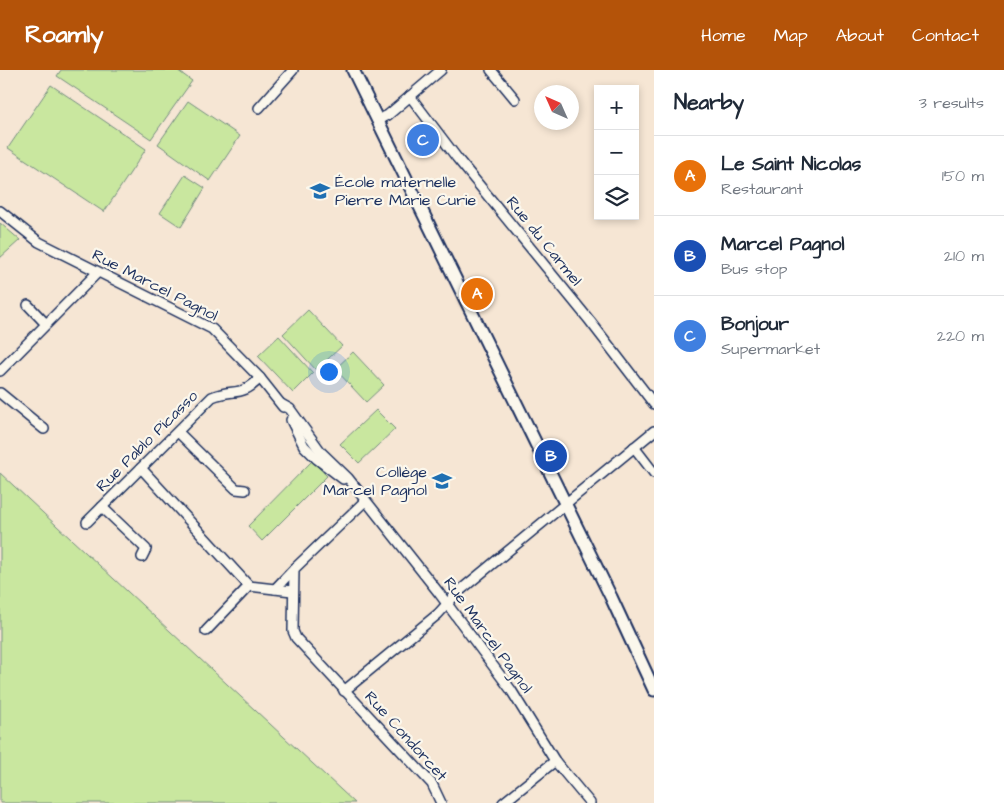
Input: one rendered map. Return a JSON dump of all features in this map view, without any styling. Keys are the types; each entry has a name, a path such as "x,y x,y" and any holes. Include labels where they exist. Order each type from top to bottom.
{"main road":[{"path":"353,70 654,690"}],"street":[{"path":"259,108 293,70"},
{"path":"377,120 388,115 441,70"},
{"path":"491,70 515,99"},
{"name":"Rue du Carmel","path":"410,96 457,158 590,321 654,404"},
{"name":"Rue Marcel Pagnol","path":"0,211 39,242 97,273 212,329 260,378 281,404 290,409 309,438 348,478 512,690 555,761 590,803"},
{"path":"0,371 97,273"},
{"path":"28,304 46,324"},
{"name":"Rue Pablo Picasso","path":"87,522 212,396 222,393 243,392 260,378"},
{"path":"0,393 44,429"},
{"path":"344,690 448,606 457,593 654,431"},
{"path":"178,432 236,490 245,490"},
{"path":"634,447 654,474"},
{"path":"141,468 249,586 292,591"},
{"path":"275,589 365,502"},
{"path":"102,507 146,548 142,557"},
{"name":"Rue Condorcet","path":"294,569 292,591 293,631 296,638 432,784 441,803"},
{"path":"206,631 249,586"},
{"path":"503,803 555,761"}],"green space":[{"path":"61,70 177,70 192,81 151,139 57,76"},
{"path":"51,85 146,149 104,212 8,148"},
{"path":"188,101 240,136 210,181 158,144"},
{"path":"185,175 205,188 181,227 160,213"},
{"path":"0,223 20,240 0,258"},
{"path":"308,310 342,346 316,370 283,334"},
{"path":"279,336 313,373 293,393 258,356"},
{"path":"353,352 384,385 366,402 335,369"},
{"path":"376,410 395,429 359,463 340,444"},
{"path":"312,461 327,476 262,541 248,526"},
{"path":"0,473 355,803 0,803"}],"place":[{"name":"Bonjour","path":"423,140"},
{"name":"École maternelle Pierre Marie Curie","path":"320,191"},
{"name":"Le Saint Nicolas","path":"477,294"},
{"name":"Marcel Pagnol","path":"551,456"},
{"name":"Collège Marcel Pagnol","path":"442,481"}]}
